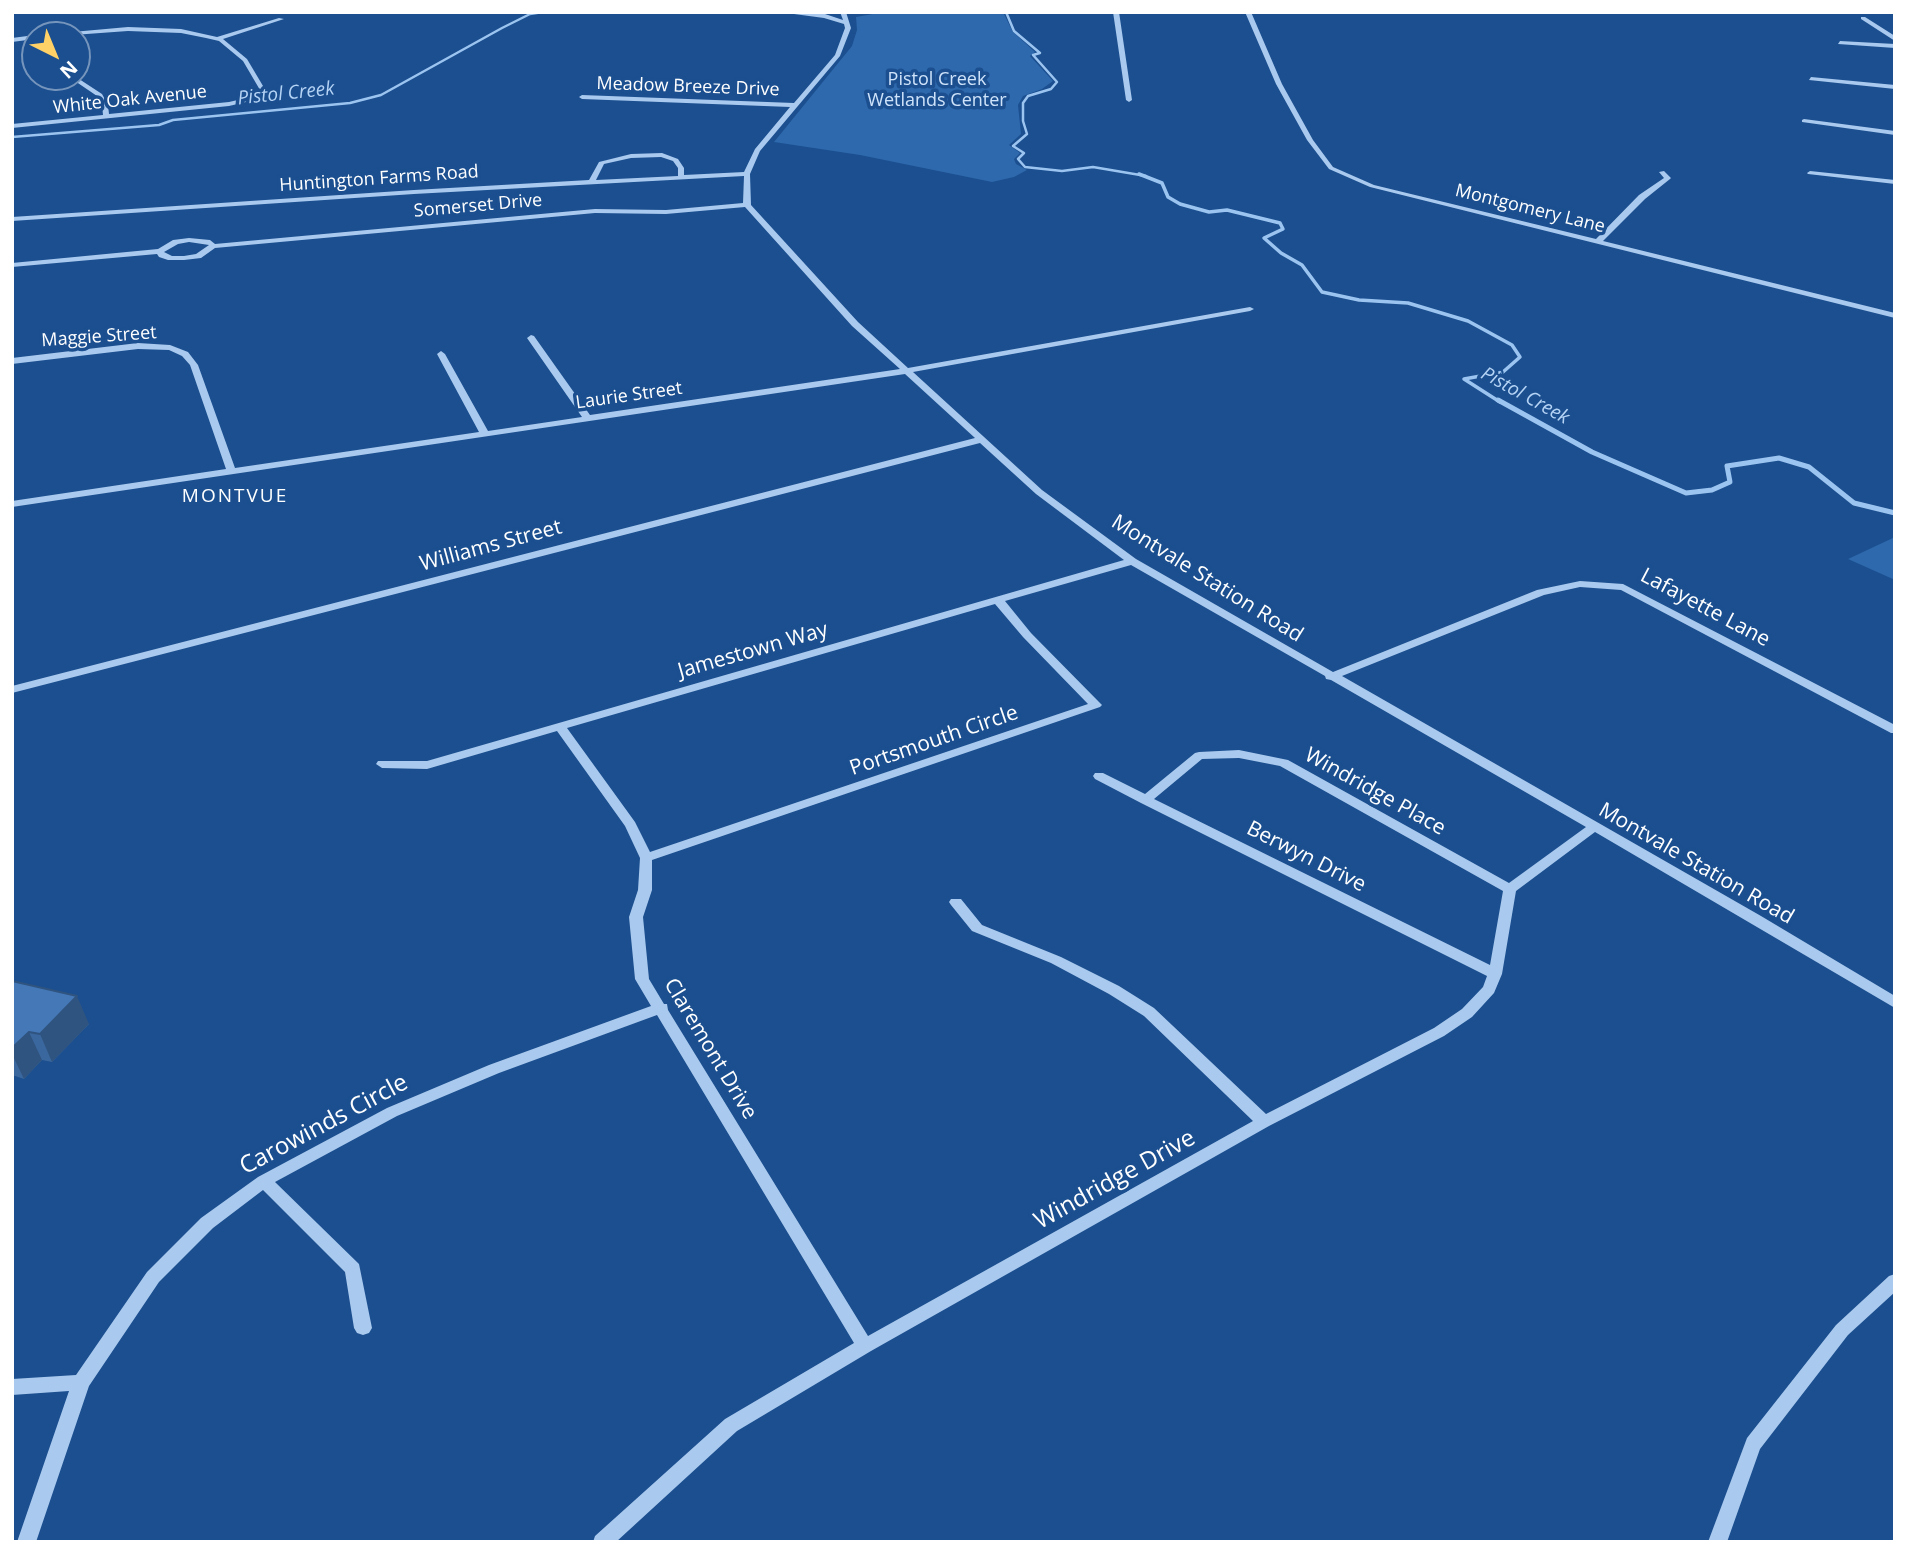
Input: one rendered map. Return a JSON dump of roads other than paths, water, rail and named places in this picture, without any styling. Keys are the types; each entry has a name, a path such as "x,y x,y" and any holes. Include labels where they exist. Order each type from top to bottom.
{"street":[{"path":"782,12 845,16"},
{"path":"818,12 845,16"},
{"path":"1116,12 1129,100"},
{"name":"Montgomery Lane","path":"1248,12 1279,85 1310,140 1331,168 1373,186 1895,316"},
{"path":"747,205 747,174 757,150 838,55 845,41 845,16"},
{"path":"1863,18 1895,39"},
{"path":"216,39 281,19"},
{"name":"White Oak Avenue","path":"12,126 229,104 263,91 245,60 229,45 216,39 158,30 91,31"},
{"path":"1840,43 1895,46"},
{"path":"1811,79 1895,87"},
{"path":"91,89 100,95 106,105 106,116"},
{"name":"Meadow Breeze Drive","path":"582,97 793,105"},
{"path":"1804,121 1895,133"},
{"path":"592,182 601,163 612,158 642,156 663,155 676,160 681,168 681,177"},
{"path":"1598,242 1643,197 1668,178 1662,172"},
{"path":"1810,173 1895,182"},
{"name":"Huntington Farms Road","path":"12,219 747,174"},
{"name":"Somerset Drive","path":"160,251 162,256 184,258 209,251 213,246 595,211 666,212 747,205"},
{"name":"Montvale Station Road","path":"747,205 855,324 979,439 1039,492 1132,561 1756,919 1895,1003"},
{"name":"Somerset Drive","path":"12,265 160,251 176,242 189,240 210,242 213,246"},
{"name":"Laurie Street","path":"12,504 907,371 1250,309"},
{"path":"531,338 587,418"},
{"name":"Maggie Street","path":"12,361 138,346 170,348 185,354 194,365 232,472"},
{"path":"442,354 485,434"},
{"name":"Williams Street","path":"12,690 979,439"},
{"name":"Jamestown Way","path":"382,764 427,765 1132,561"},
{"name":"Lafayette Lane","path":"1330,677 1541,592 1580,584 1623,587 1895,730"},
{"name":"Portsmouth Circle","path":"646,858 1096,705 1027,635 997,599"},
{"name":"Claremont Drive","path":"560,727 631,825 646,858 645,890 636,917 642,979 864,1346"},
{"name":"Windridge Place","path":"1145,800 1199,756 1239,754 1284,763 1510,889"},
{"name":"Berwyn Drive","path":"1099,776 1495,974"},
{"path":"1510,889 1594,827"},
{"name":"Windridge Drive","path":"602,1542 731,1425 864,1346 1264,1122 1439,1032 1468,1013 1489,989 1495,974 1510,889"},
{"path":"956,902 977,928 1056,960 1114,990 1149,1012 1264,1122"},
{"name":"Carowinds Circle","path":"26,1542 82,1383 153,1277 207,1223 264,1181 392,1112 494,1069 662,1009"},
{"path":"264,1181 353,1269 363,1328"},
{"path":"1717,1542 1753,1444 1842,1330 1895,1281"},
{"path":"12,1387 82,1383"}],"waterway":[{"name":"Pistol Creek","path":"12,137 159,125 173,120 350,103 381,95 502,28 530,14 543,12"},
{"name":"Pistol Creek","path":"1006,12 1014,31 1040,53 1033,55 1057,82 1051,89 1028,96 1023,103 1023,121 1027,134 1013,146 1024,153 1018,159 1025,167 1062,171 1093,167 1143,175"},
{"name":"Pistol Creek","path":"1143,175 1162,183 1168,197 1180,204 1209,212 1227,210 1280,223 1283,229 1264,238 1281,253 1302,265 1322,292 1359,300 1408,303 1468,321 1512,345 1520,357 1503,372 1464,379 1500,402"},
{"name":"Pistol Creek","path":"1498,400 1592,452 1686,493 1712,490 1730,482 1727,466 1779,458 1809,467 1854,503 1895,513"}],"district":[{"name":"MONTVUE","path":"235,497"}],"park label":[{"name":"Pistol Creek Wetlands Center","path":"937,90"}]}
